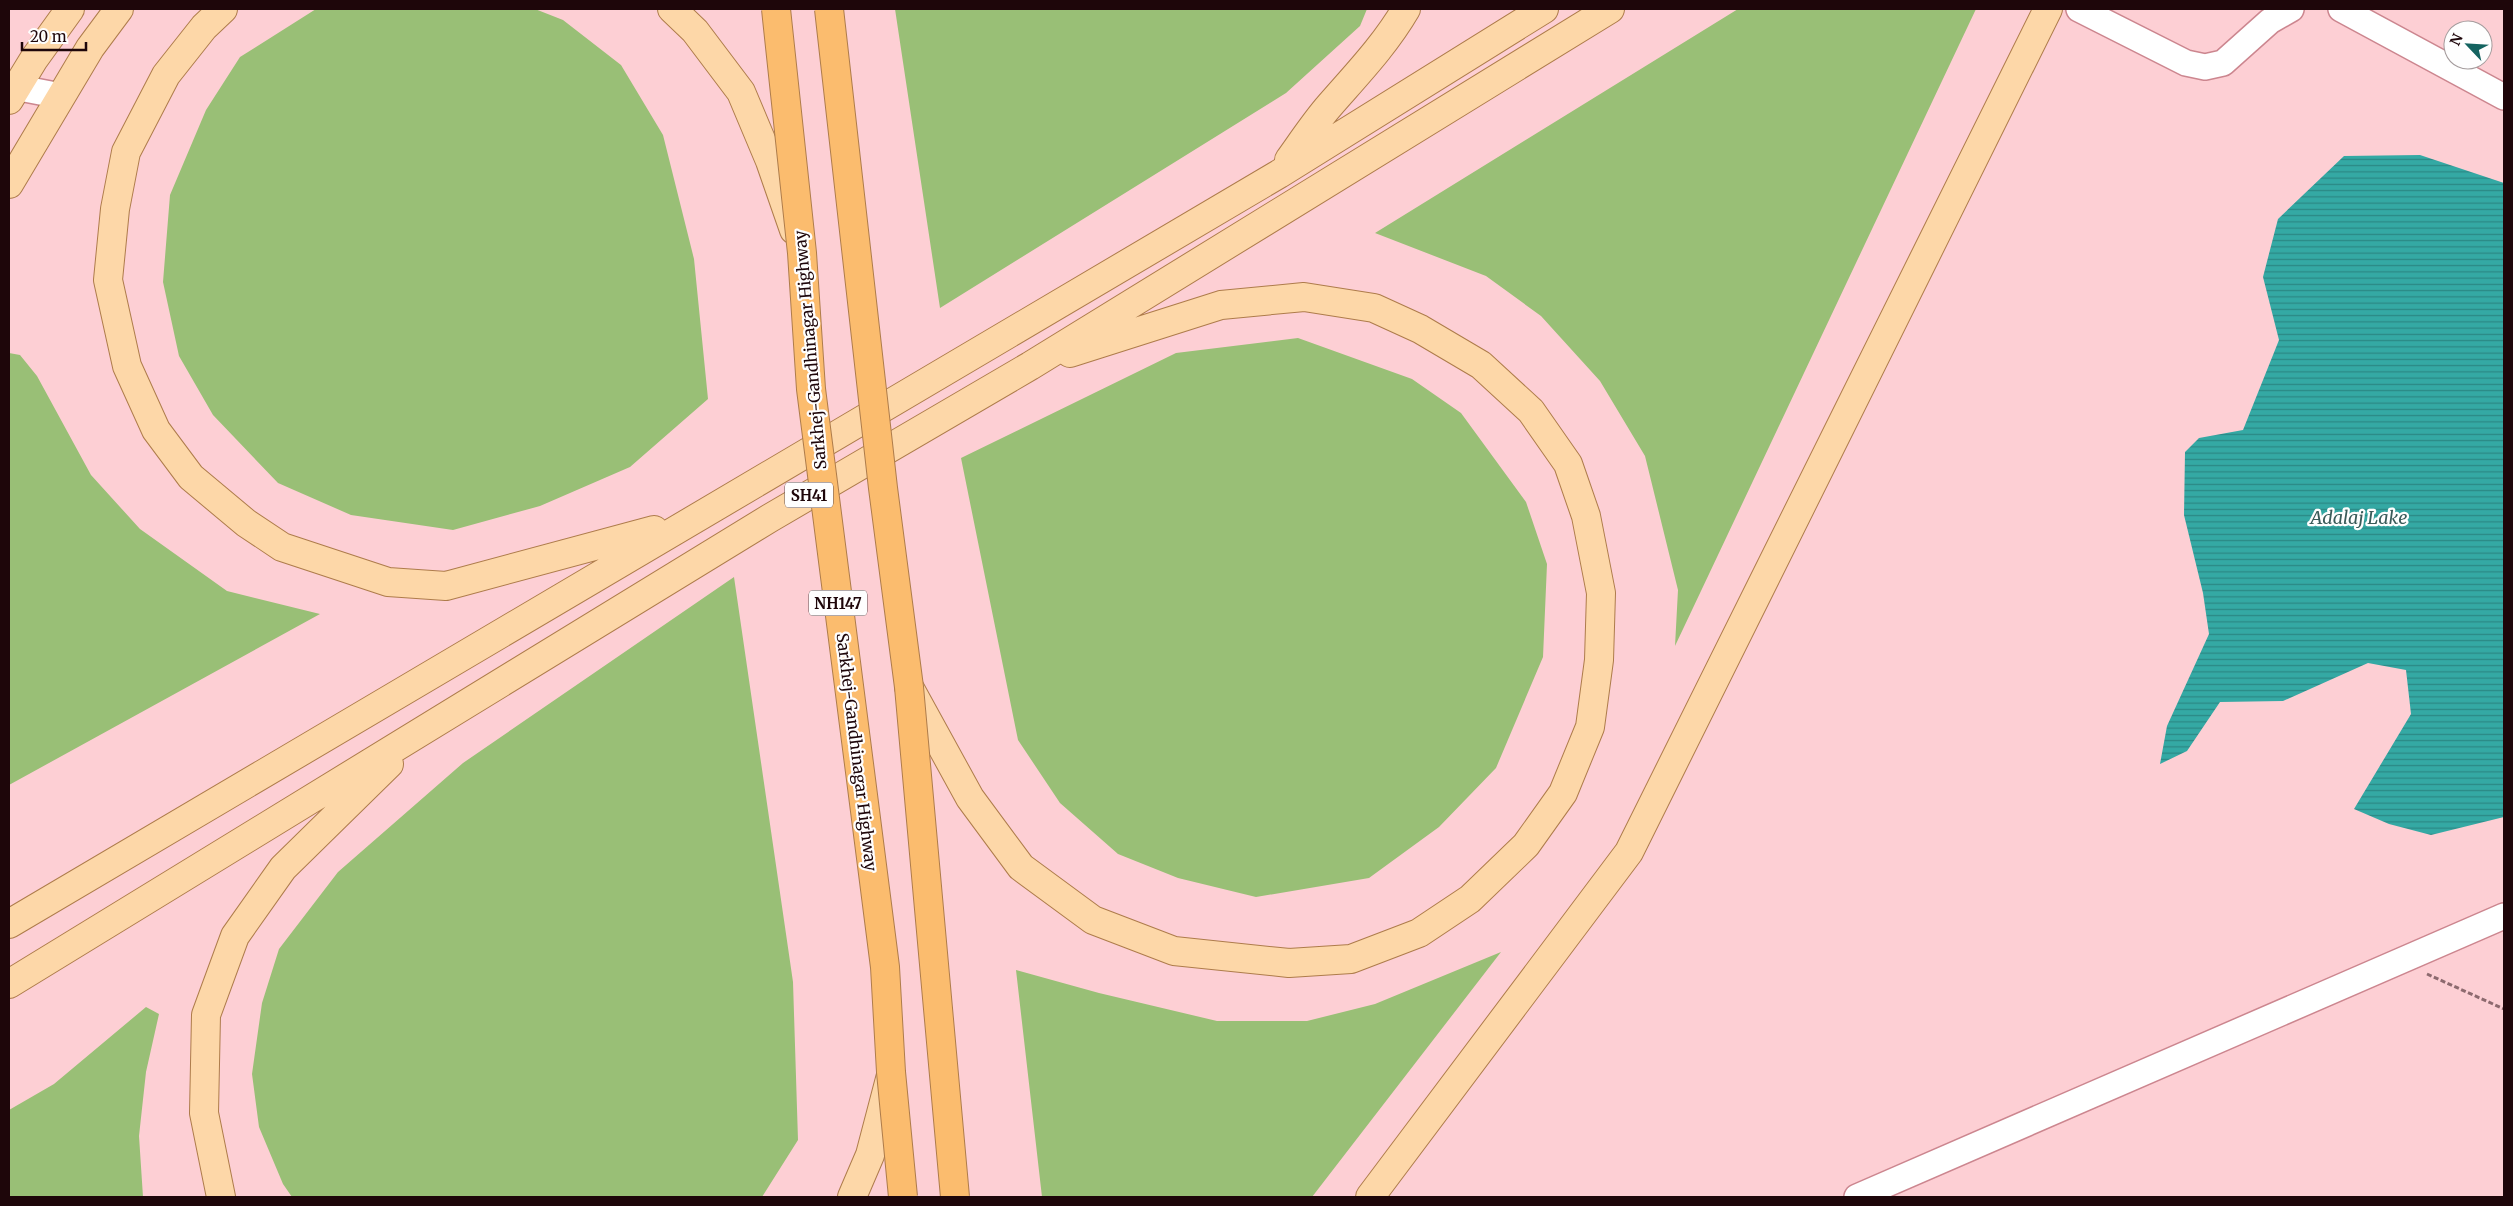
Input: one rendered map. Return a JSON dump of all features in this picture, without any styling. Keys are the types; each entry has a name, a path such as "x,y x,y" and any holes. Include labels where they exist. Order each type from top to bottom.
{"highway":[{"name":"Sarkhej-Gandhinagar Highway","path":"776,9 802,253 811,389 885,966 891,1072 903,1197"},
{"path":"829,9 882,488 909,687 955,1197"}],"main road":[{"path":"11,91 70,9"},
{"path":"9,184 90,48 119,9"},
{"path":"223,9 204,27 166,75 126,152 115,209 108,280 127,366 156,430 191,477 246,523 282,547 388,582 446,586 689,520"},
{"path":"672,9 695,31 741,92 770,161 802,253"},
{"path":"1279,174 1329,106 1365,67 1394,30 1406,9"},
{"name":"SH41","path":"9,924 689,520 1279,174 1544,9"},
{"name":"SH41","path":"9,984 770,518 1030,366 1610,9"},
{"path":"1370,1197 1629,852 2048,9"},
{"path":"909,687 970,798 1020,868 1093,920 1174,950 1289,962 1351,959 1419,933 1470,899 1526,846 1563,793 1590,727 1599,660 1601,593 1586,516 1568,464 1531,411 1481,365 1420,329 1374,308 1304,297 1221,305 1030,366"},
{"path":"221,1197 204,1113 206,1015 235,936 283,868 424,730"},
{"path":"852,1197 870,1155 891,1072"}],"street":[{"path":"2079,9 2186,63 2205,67 2223,63 2270,21 2290,9"},
{"path":"2341,9 2504,97"},
{"path":"11,91 61,96"},
{"path":"1857,1197 2504,916"}],"path":[{"path":"2400,962 2504,1008"}],"green space":[{"path":"316,9 535,9 563,20 621,65 663,135 694,259 708,399 630,467 540,506 453,530 351,515 278,483 213,415 179,356 163,282 170,195 206,110 240,57"},
{"path":"895,9 1367,9 1360,26 1286,93 940,308"},
{"path":"1738,9 1976,9 1675,646 1678,590 1645,456 1600,381 1541,316 1486,276 1375,233"},
{"path":"1298,338 1412,379 1461,413 1526,502 1547,564 1543,657 1496,768 1439,827 1369,878 1256,897 1178,878 1118,854 1060,803 1018,740 961,458 1176,353"},
{"path":"9,353 20,355 37,376 91,475 140,529 227,591 320,614 9,785"},
{"path":"734,577 793,982 798,1140 762,1197 292,1197 283,1184 259,1127 252,1074 262,1003 279,949 338,872 463,763"},
{"path":"1501,952 1312,1197 1042,1197 1016,970 1099,993 1217,1021 1307,1021 1375,1004"},
{"path":"146,1007 159,1014 146,1072 139,1136 143,1197 9,1197 9,1110 54,1084"}],"water":[{"name":"Adalaj Lake","path":"2420,155 2504,183 2504,817 2431,835 2389,824 2354,809 2411,714 2406,670 2368,663 2283,701 2220,702 2187,751 2160,764 2167,726 2209,634 2203,593 2184,515 2185,452 2199,438 2243,430 2279,340 2263,277 2278,219 2344,156"}]}
